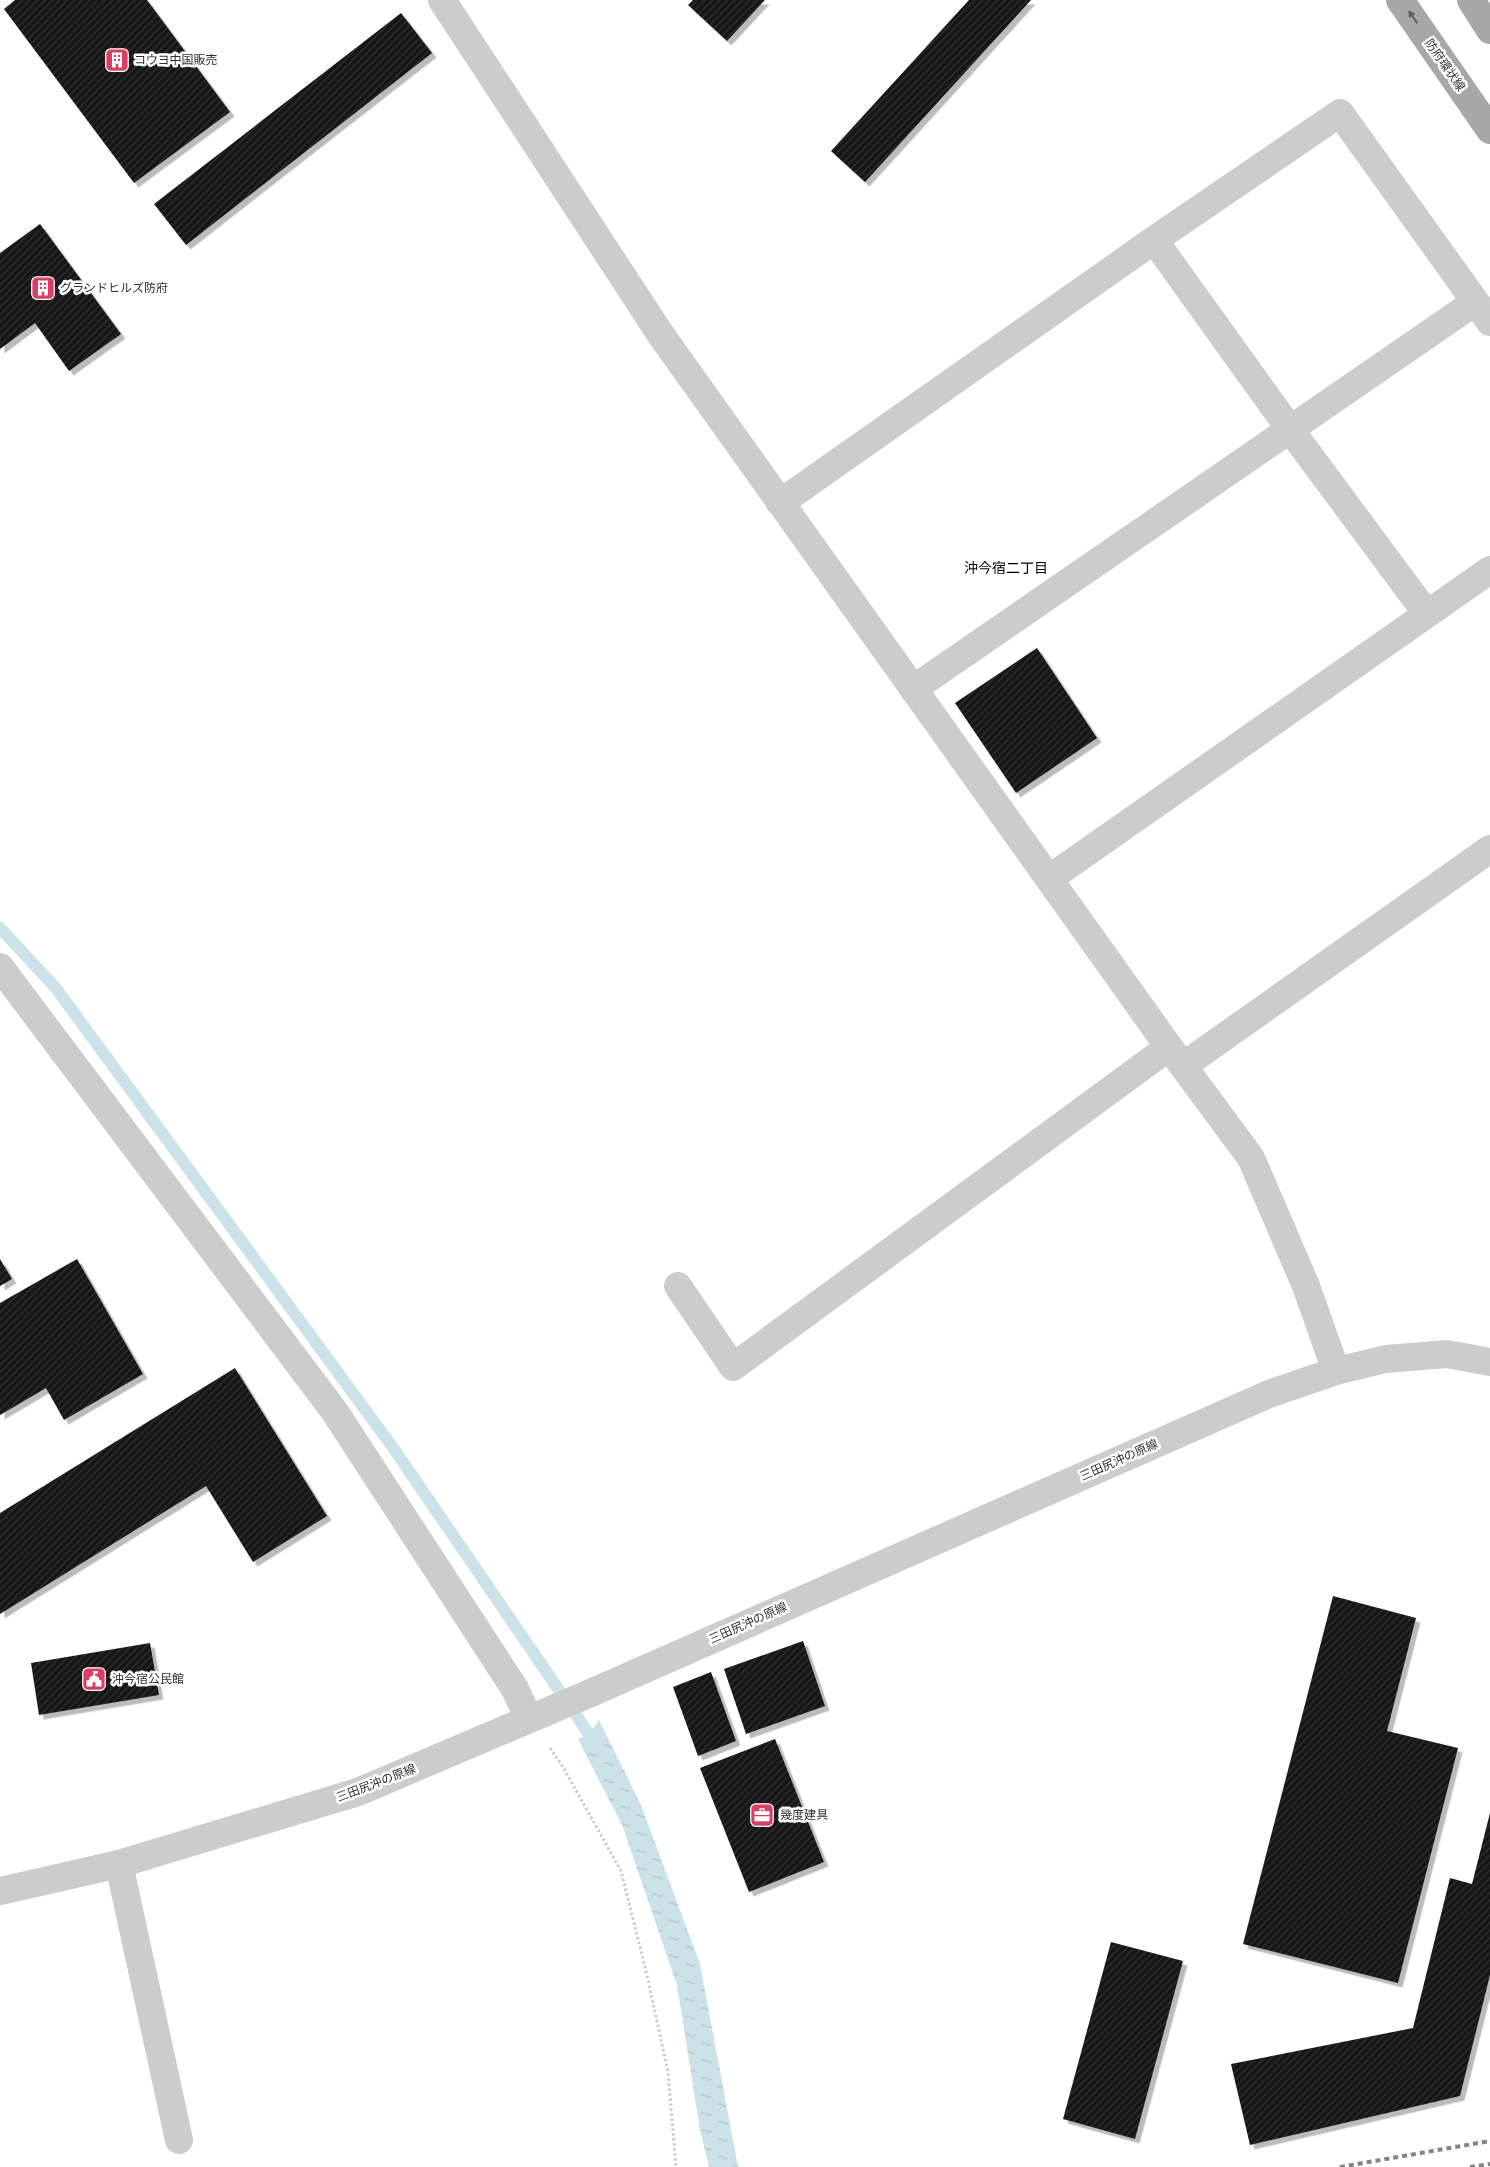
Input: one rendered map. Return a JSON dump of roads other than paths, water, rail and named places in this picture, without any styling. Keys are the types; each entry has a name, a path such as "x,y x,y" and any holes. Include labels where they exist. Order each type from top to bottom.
{"main road":[{"name":"防府環状線","path":"1400,0 1490,130"},
{"path":"1471,0 1490,30"}],"street":[{"path":"442,0 661,335 1176,1056 1251,1158 1306,1286 1336,1371"},
{"path":"780,502 1154,240 1340,113 1482,312 1289,428 913,689"},
{"path":"1154,240 1289,428 1427,614"},
{"path":"1050,878 1490,570"},
{"path":"678,1286 733,1368 1176,1056 1490,848"},
{"path":"0,967 335,1412 515,1689 529,1719"},
{"name":"三田尻沖の原線","path":"0,1891 119,1864 358,1792 594,1692 1269,1394 1336,1371 1386,1359 1447,1354 1490,1362"},
{"path":"119,1864 179,2140"}],"water":[{"path":"599,1720 641,1805 700,1964 738,2167 709,2167 700,2130 677,1985 622,1825 578,1739 589,1734"}],"waterway":[{"path":"0,928 55,987 394,1449 589,1734 596,1748"}],"railway":[{"path":"1340,2167 1490,2141"},
{"path":"1470,2167 1490,2164"}],"place":[{"name":"コウヨ中国販売","path":"117,60"},
{"name":"グランドヒルズ防府","path":"43,288"},
{"name":"沖今宿公民館","path":"94,1679"},
{"name":"幾度建具","path":"762,1815"}],"district":[{"name":"沖今宿二丁目","path":"1006,568"}]}
